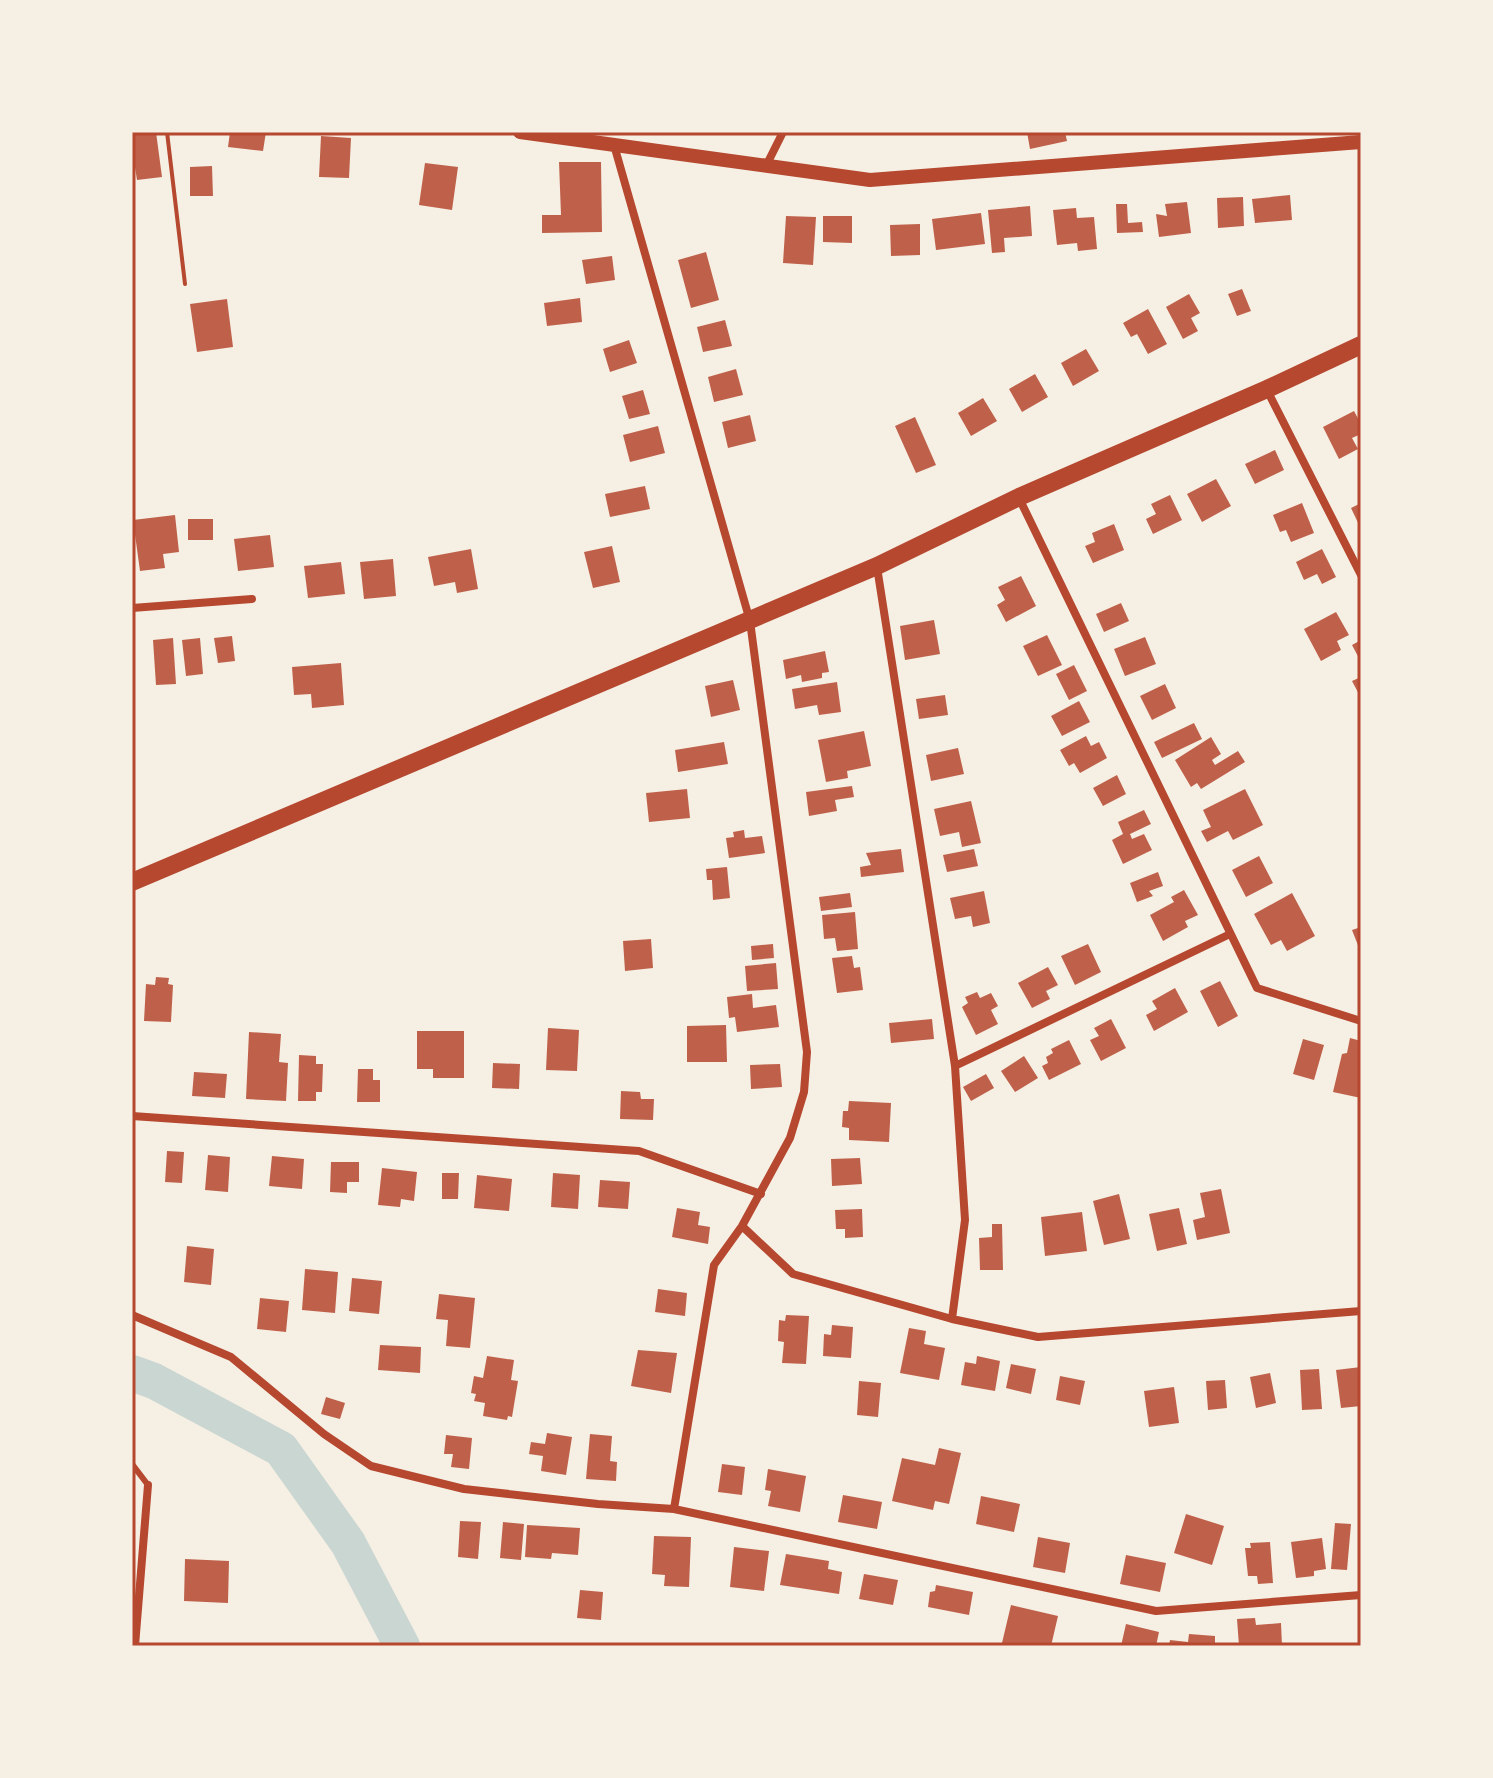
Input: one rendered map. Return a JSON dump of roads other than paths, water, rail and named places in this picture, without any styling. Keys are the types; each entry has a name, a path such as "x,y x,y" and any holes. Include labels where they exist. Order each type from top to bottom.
{"main road":[{"path":"132,882 877,566 1019,497 1361,345"}],"street":[{"path":"520,132 870,180 1361,142"},
{"path":"766,166 783,132"},
{"path":"614,145 750,621 807,1052 804,1092 790,1138 742,1226 714,1265 674,1509"},
{"path":"1267,389 1361,575"},
{"path":"1019,497 1257,988 1361,1021"},
{"path":"877,566 955,1066 965,1220 952,1319"},
{"path":"132,608 252,599"},
{"path":"955,1066 1230,934"},
{"path":"132,1116 639,1151 761,1194"},
{"path":"742,1226 793,1274 952,1319 1038,1337 1361,1311"},
{"path":"132,1315 231,1357 324,1434 371,1466 464,1489 674,1509 1156,1611 1361,1595"},
{"path":"135,1646 148,1485"}],"lane":[{"path":"132,1464 148,1485"}],"waterway":[{"path":"132,1373 154,1381 281,1449 348,1543 402,1646"}]}
